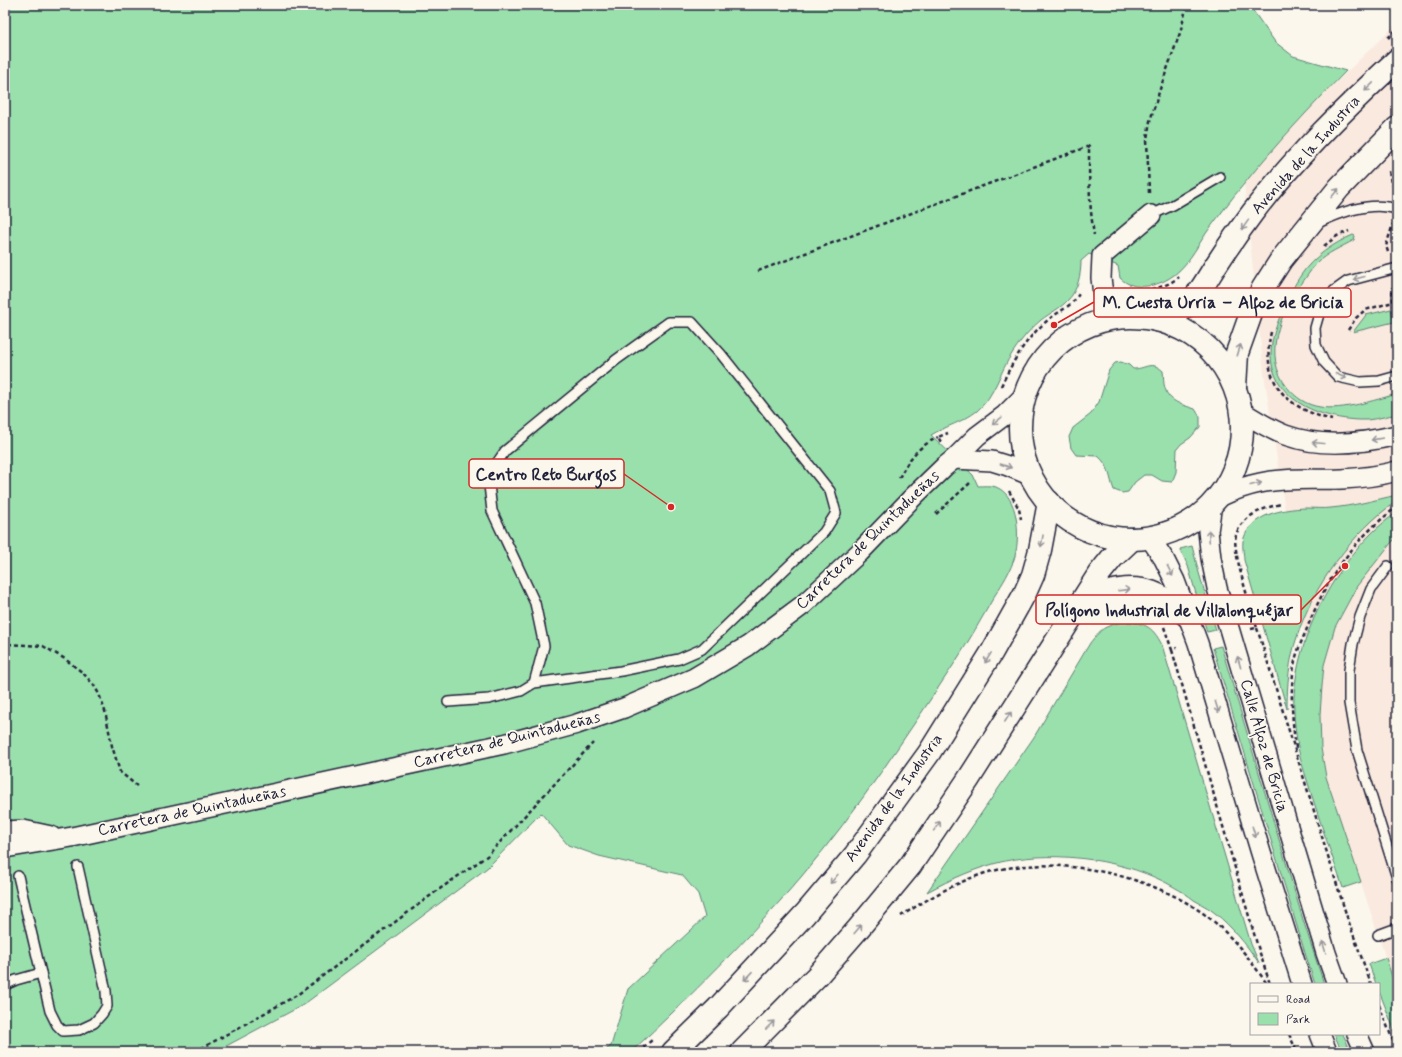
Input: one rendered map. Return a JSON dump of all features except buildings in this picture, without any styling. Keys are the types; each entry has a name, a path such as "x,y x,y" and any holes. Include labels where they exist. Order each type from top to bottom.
{"main road":[{"name":"Avenida de la Industria","path":"1156,320 1184,309 1198,294 1219,261 1254,212 1287,171 1330,125 1397,60"},
{"path":"1235,388 1237,353 1253,308 1263,288 1281,260 1339,188 1397,128"},
{"path":"1130,317 1156,320 1182,329 1204,344 1222,364 1235,388 1241,411 1242,438 1237,464 1216,501 1184,526 1141,538 1109,537 1087,530 1066,518 1049,502 1032,476 1023,450 1021,422 1025,395 1036,370 1053,349 1074,332 1090,324 1106,320 1130,317"},
{"name":"Avenida de la Industria","path":"673,1052 723,1002 815,902 855,855 928,753 992,652 1025,593 1033,575 1040,550 1049,502"},
{"path":"742,1052 817,976 910,866 968,780 1099,574 1112,558 1141,538"},
{"path":"1076,609 1105,593 1127,589 1154,592 1173,603 1190,618"}],"street":[{"path":"1106,320 1101,278 1102,256 1151,216"},
{"name":"Carretera de Quintadueñas","path":"5,848 62,838 206,808 504,744 577,724 643,701 694,678 748,646 804,605 860,552 915,495 977,436 1005,415 1025,395"},
{"path":"1241,411 1263,425 1284,435 1311,442 1330,444 1357,443 1397,435"},
{"name":"Carretera de Quintadueñas","path":"954,459 992,462 1008,466 1032,476"},
{"path":"1216,501 1244,487 1261,482 1294,479 1342,479 1368,477 1397,472"},
{"name":"Calle Alfoz de Bricia","path":"1216,501 1208,531 1211,558 1218,588 1292,840 1326,953 1337,983"},
{"name":"Calle Alfoz de Bricia","path":"1141,538 1164,559 1175,580 1190,618 1302,983"},
{"path":"5,831 23,830 62,838"},
{"path":"1320,1035 1327,1052"},
{"path":"1357,1035 1365,1052"}],"lane":[{"path":"1151,216 1173,205 1220,177"},
{"path":"1306,228 1335,214 1354,209 1383,206 1396,213"},
{"path":"1397,268 1348,281 1334,291 1319,314 1315,328 1316,345 1324,362 1338,376 1360,382 1379,381 1397,376"},
{"path":"448,702 489,699 506,696 521,691 534,683 621,671 679,659 702,649 824,532 836,512 830,491 721,354 692,322 669,322 616,360 505,451 488,476 492,511 535,603 544,646 534,683"},
{"path":"1388,566 1371,589 1360,617 1353,644 1349,670 1349,703 1357,750 1397,878"},
{"path":"18,876 50,1011 57,1025 63,1031 78,1030 94,1023 107,1006 106,991 78,866"},
{"path":"1378,935 1397,928"},
{"path":"5,986 16,980 41,973"}],"path":[{"path":"1151,216 1147,163 1147,139 1150,121 1180,33 1187,5"},
{"path":"758,271 1089,146 1089,179 1092,220 1096,241 1102,256"},
{"path":"1390,168 1389,174 1391,183 1397,190"},
{"path":"1387,224 1393,224 1396,213"},
{"path":"1322,248 1337,236 1355,228"},
{"path":"1348,330 1356,318 1365,310 1397,301"},
{"path":"1393,302 1397,318"},
{"path":"1272,328 1268,363 1272,376 1284,396 1301,408 1317,416 1338,421"},
{"path":"899,478 916,451 926,443 938,437"},
{"path":"936,514 970,483"},
{"path":"1288,503 1254,513 1243,523 1235,536 1236,550 1240,571 1257,628 1348,917 1371,983"},
{"path":"1298,758 1292,717 1294,664 1315,606 1335,572 1364,535 1397,508"},
{"path":"1231,634 1257,628"},
{"path":"8,644 43,646 65,659 82,672 93,684 99,694 105,711 112,746 120,772 137,786"},
{"path":"1172,650 1269,983"},
{"path":"195,1052 296,995 434,893 487,856 594,742"},
{"path":"896,919 925,901 968,879 994,871 1008,868 1046,865 1078,867 1154,886 1191,905 1222,929 1245,953 1268,983"},
{"path":"1380,1008 1397,1051"},
{"path":"638,1052 657,1035"},
{"path":"1289,1035 1297,1052"}],"shaded area":[{"path":"1397,23 1397,992 1326,777 1264,374 1244,183 1282,138 1310,108"}],"green space":[{"path":"5,5 1249,5 1275,42 1293,56 1346,71 1256,169 1234,196 1180,270 1168,279 1150,286 1131,285 1120,278 1118,266 1089,254 1081,261 1078,282 1074,292 1062,306 1044,317 1022,339 1008,359 993,391 983,405 966,418 931,435 973,475 978,486 996,487 1004,492 1009,499 1016,517 1017,548 1009,571 954,664 881,772 822,852 740,945 631,1052 603,1052 611,1046 628,989 705,917 698,894 682,875 599,856 568,845 541,813 487,868 303,1005 215,1052 5,1052"},
{"path":"1353,235 1355,236 1354,240 1329,253 1316,264 1308,275 1286,310 1277,335 1275,349 1276,362 1280,375 1287,387 1301,400 1315,406 1338,408 1369,402 1397,394 1397,414 1367,420 1339,418 1311,409 1298,402 1287,393 1279,382 1271,361 1275,329 1298,279 1312,262 1331,246"},
{"path":"1391,309 1394,322 1353,332 1366,315"},
{"path":"1121,362 1129,365 1133,369 1148,366 1155,366 1159,368 1163,371 1164,386 1169,397 1195,409 1200,417 1200,427 1177,449 1176,472 1172,482 1162,481 1152,475 1144,475 1135,482 1128,492 1122,493 1114,490 1107,468 1102,460 1098,456 1076,455 1071,448 1069,437 1073,428 1091,414 1099,402 1109,370 1115,363"},
{"path":"1397,495 1397,501 1365,527 1336,561 1313,599 1304,618 1292,655 1288,682 1287,709 1244,560 1243,541 1247,532 1252,525 1260,519 1277,512 1306,508 1339,507"},
{"path":"1397,512 1397,537 1357,586 1335,627 1324,665 1320,715 1321,748 1326,777 1361,882 1343,888 1300,757 1294,719 1295,685 1304,644 1311,625 1330,588 1341,570 1367,538"},
{"path":"1192,546 1216,630 1207,632 1188,566 1180,549"},
{"path":"1122,622 1136,623 1146,626 1154,633 1162,645 1251,944 1259,963 1233,930 1210,909 1156,878 1136,870 1114,864 1069,857 1025,858 1005,861 975,870 927,892 1034,737 1090,643 1103,629"},
{"path":"1221,646 1304,923 1324,983 1315,983 1213,648"},
{"path":"1386,958 1397,992 1397,1037 1380,994 1380,983 1376,983 1369,964"},
{"path":"1334,1035 1343,1035 1351,1052 1342,1052"}],"place":[{"name":"M. Cuesta Urria – Alfoz de Bricia","path":"1054,325"},
{"name":"Centro Reto Burgos","path":"671,507"},
{"name":"Polígono Industrial de Villalonquéjar","path":"1345,566"}]}
